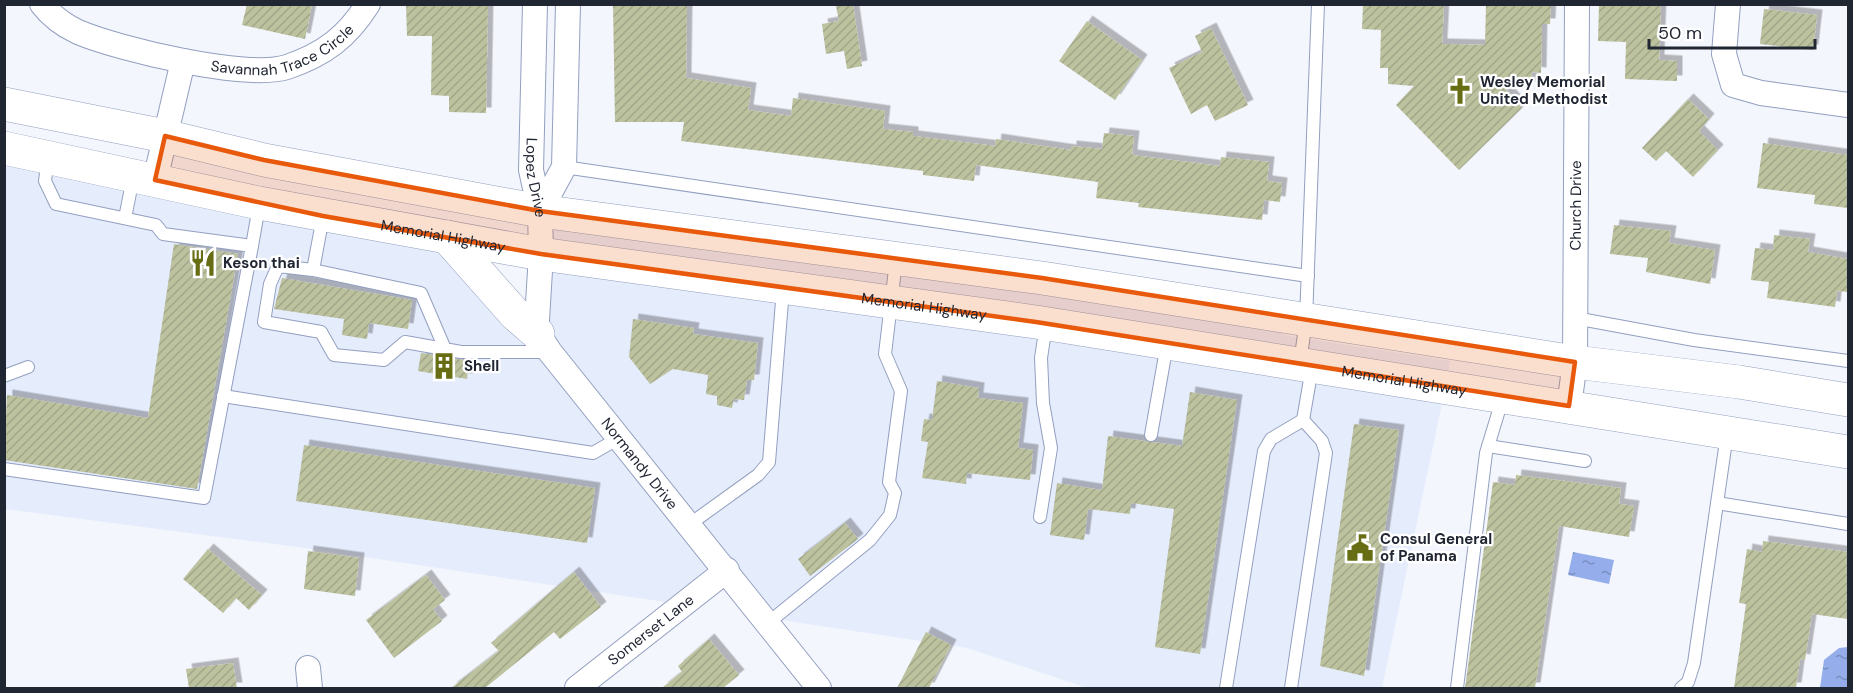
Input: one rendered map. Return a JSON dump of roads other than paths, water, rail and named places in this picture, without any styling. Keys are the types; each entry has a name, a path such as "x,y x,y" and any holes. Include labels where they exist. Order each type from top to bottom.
{"main road":[{"path":"4,104 165,136 264,160 540,211 1042,278 1575,362 1739,382 1848,400"},
{"name":"Memorial Highway","path":"4,148 323,216 541,254 1046,323 1848,452"},
{"path":"447,237 515,314 544,343"}],"street":[{"name":"Savannah Trace Circle","path":"42,4 56,19 80,33 183,61 248,71 285,68 326,50 353,29 368,4"},
{"name":"Lopez Drive","path":"535,4 531,170 540,211"},
{"name":"Lopez Drive","path":"540,211 564,167 568,4"},
{"name":"Church Drive","path":"1569,406 1575,362 1576,4"},
{"path":"1728,4 1724,54 1733,85 1761,93 1848,105"},
{"name":"Savannah Trace Circle","path":"144,177 165,136 183,61"},
{"path":"540,211 541,254 537,306 544,343"},
{"name":"Normandy Drive","path":"544,343 819,688"},
{"name":"Somerset Lane","path":"577,688 727,570"}],"lane":[{"path":"1291,688 1326,453 1322,441 1302,420 1306,365 1318,4"},
{"path":"48,156 45,181 56,204 156,225 164,234 252,246"},
{"path":"564,167 1308,276"},
{"path":"125,218 144,177"},
{"path":"4,469 204,498 259,203"},
{"path":"313,270 323,216"},
{"path":"768,622 870,540 890,515 895,493 889,482 901,391 885,354 896,258"},
{"path":"445,349 421,293 313,270 278,266 270,284 264,322 321,332 334,355 384,360 405,342 461,352 544,343"},
{"path":"690,524 758,475 769,462 783,287"},
{"path":"1575,318 1694,340 1848,362"},
{"path":"1040,517 1051,448 1043,403 1041,358 1046,323"},
{"path":"1151,435 1167,342"},
{"path":"4,376 28,367"},
{"path":"223,396 593,453 619,438"},
{"path":"1457,688 1488,446 1503,396"},
{"path":"1226,688 1264,451 1271,439 1302,420"},
{"path":"1681,688 1688,682 1694,663 1727,433"},
{"path":"1488,446 1585,461"},
{"path":"1717,503 1848,524"}],"water":[{"path":"1573,552 1614,560 1609,584 1568,575"},
{"path":"1848,647 1848,688 1820,688 1824,660 1839,648"}],"place":[{"name":"Wesley Memorial United Methodist","path":"1460,91"},
{"name":"Keson thai","path":"203,263"},
{"name":"Shell","path":"444,366"},
{"name":"Consul General of Panama","path":"1360,548"}]}
